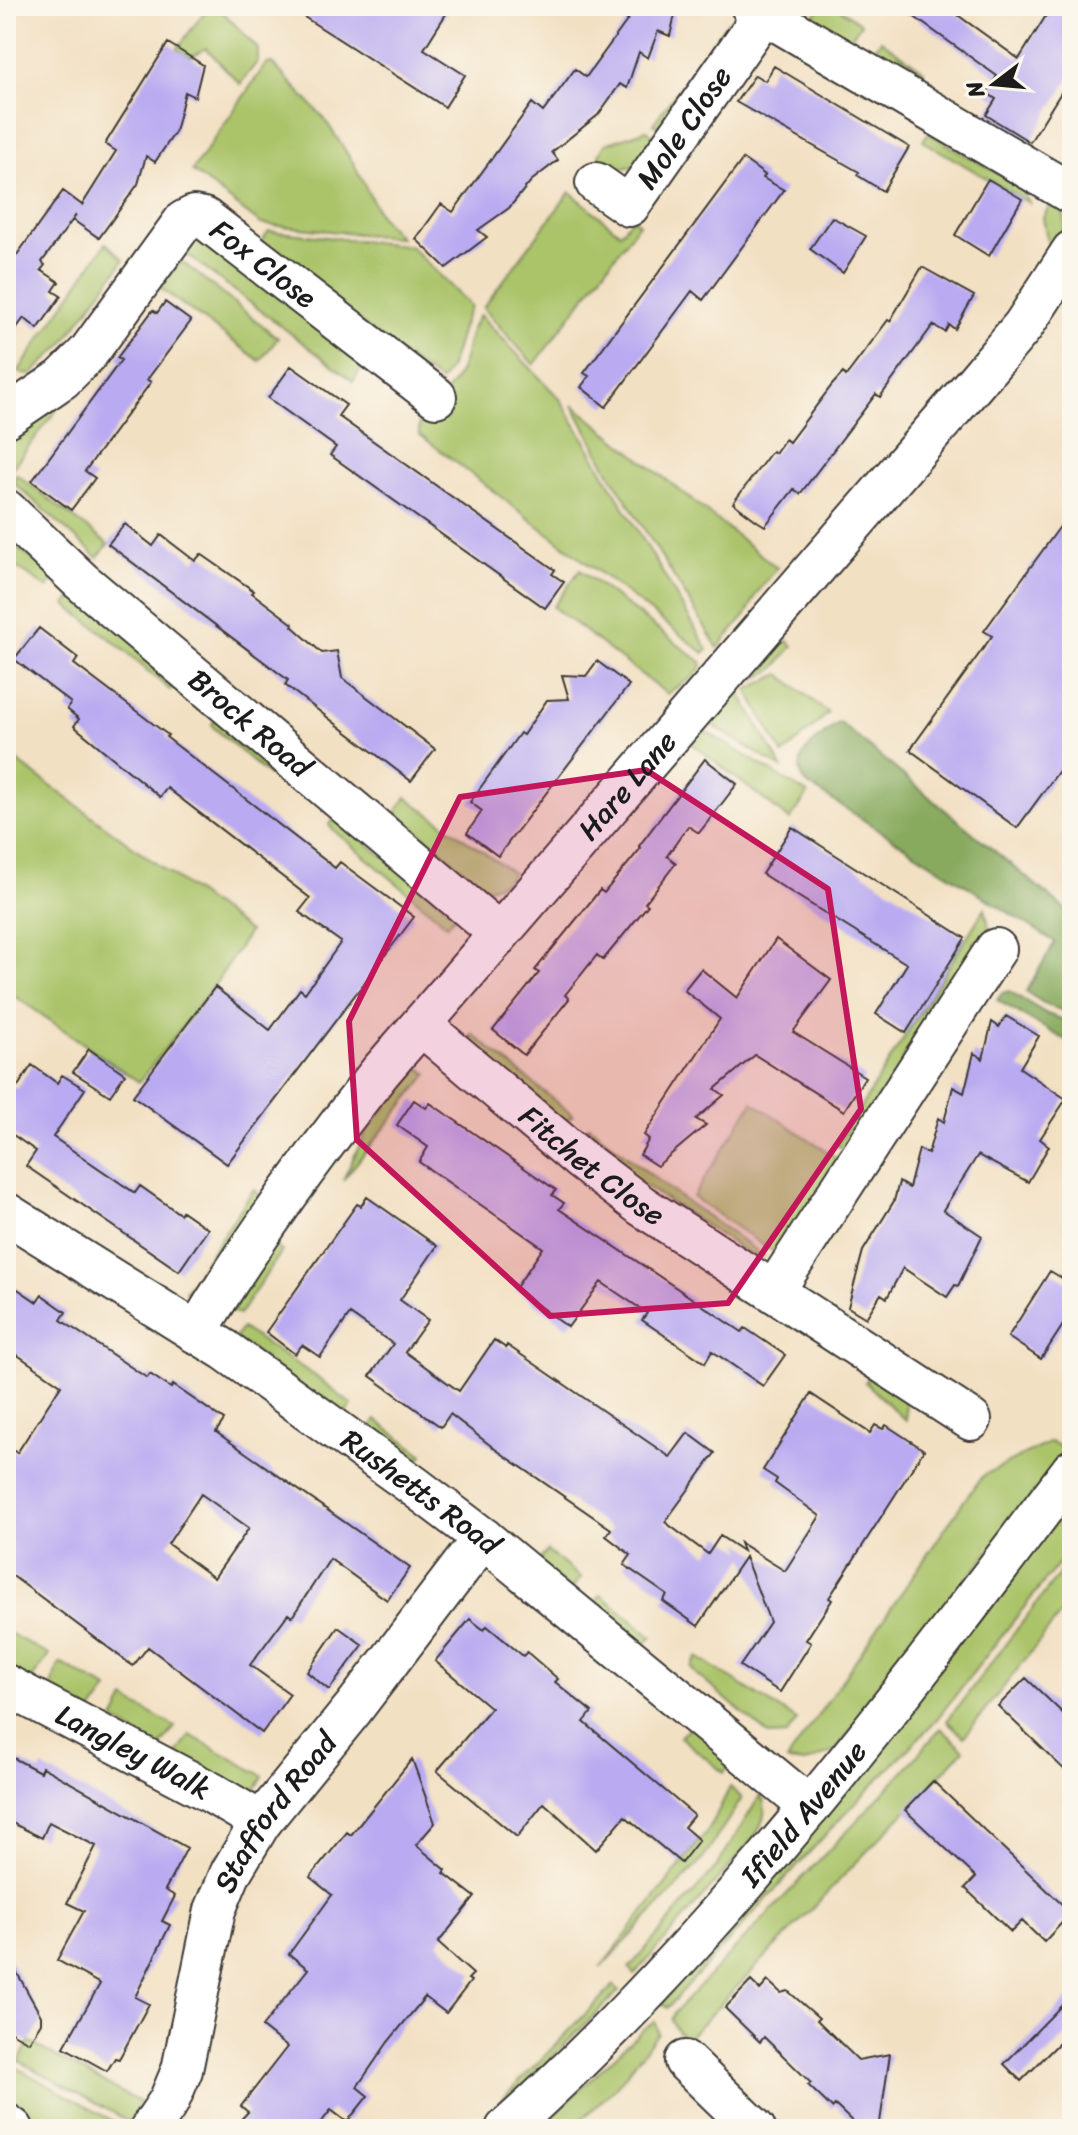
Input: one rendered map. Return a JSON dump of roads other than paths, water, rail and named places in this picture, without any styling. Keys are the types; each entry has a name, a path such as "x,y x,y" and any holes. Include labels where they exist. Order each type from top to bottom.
{"street":[{"name":"Mole Close","path":"596,183 629,206 757,10"},
{"path":"757,10 1072,194"},
{"name":"Fox Close","path":"6,417 62,379 88,353 184,221 194,216 204,218 436,397"},
{"name":"Hare Lane","path":"196,1333 256,1240 336,1129 499,933 689,717 1023,326 1072,251"},
{"name":"Brock Road","path":"6,510 81,581 499,933"},
{"path":"774,1291 996,949"},
{"name":"Fitchet Close","path":"422,1026 581,1160 642,1206 971,1420"},
{"name":"Rushetts Road","path":"6,1213 225,1350 315,1413 483,1538 810,1807"},
{"name":"Ifield Avenue","path":"506,2129 640,1996 810,1807 928,1661 1072,1470"},
{"name":"Stafford Road","path":"150,2129 169,2101 182,2070 215,1910 231,1872 261,1822 353,1709 483,1538"},
{"name":"Langley Walk","path":"6,1685 261,1822"},
{"path":"685,2061 755,2129"},
{"path":"6,2124 13,2129"}]}
